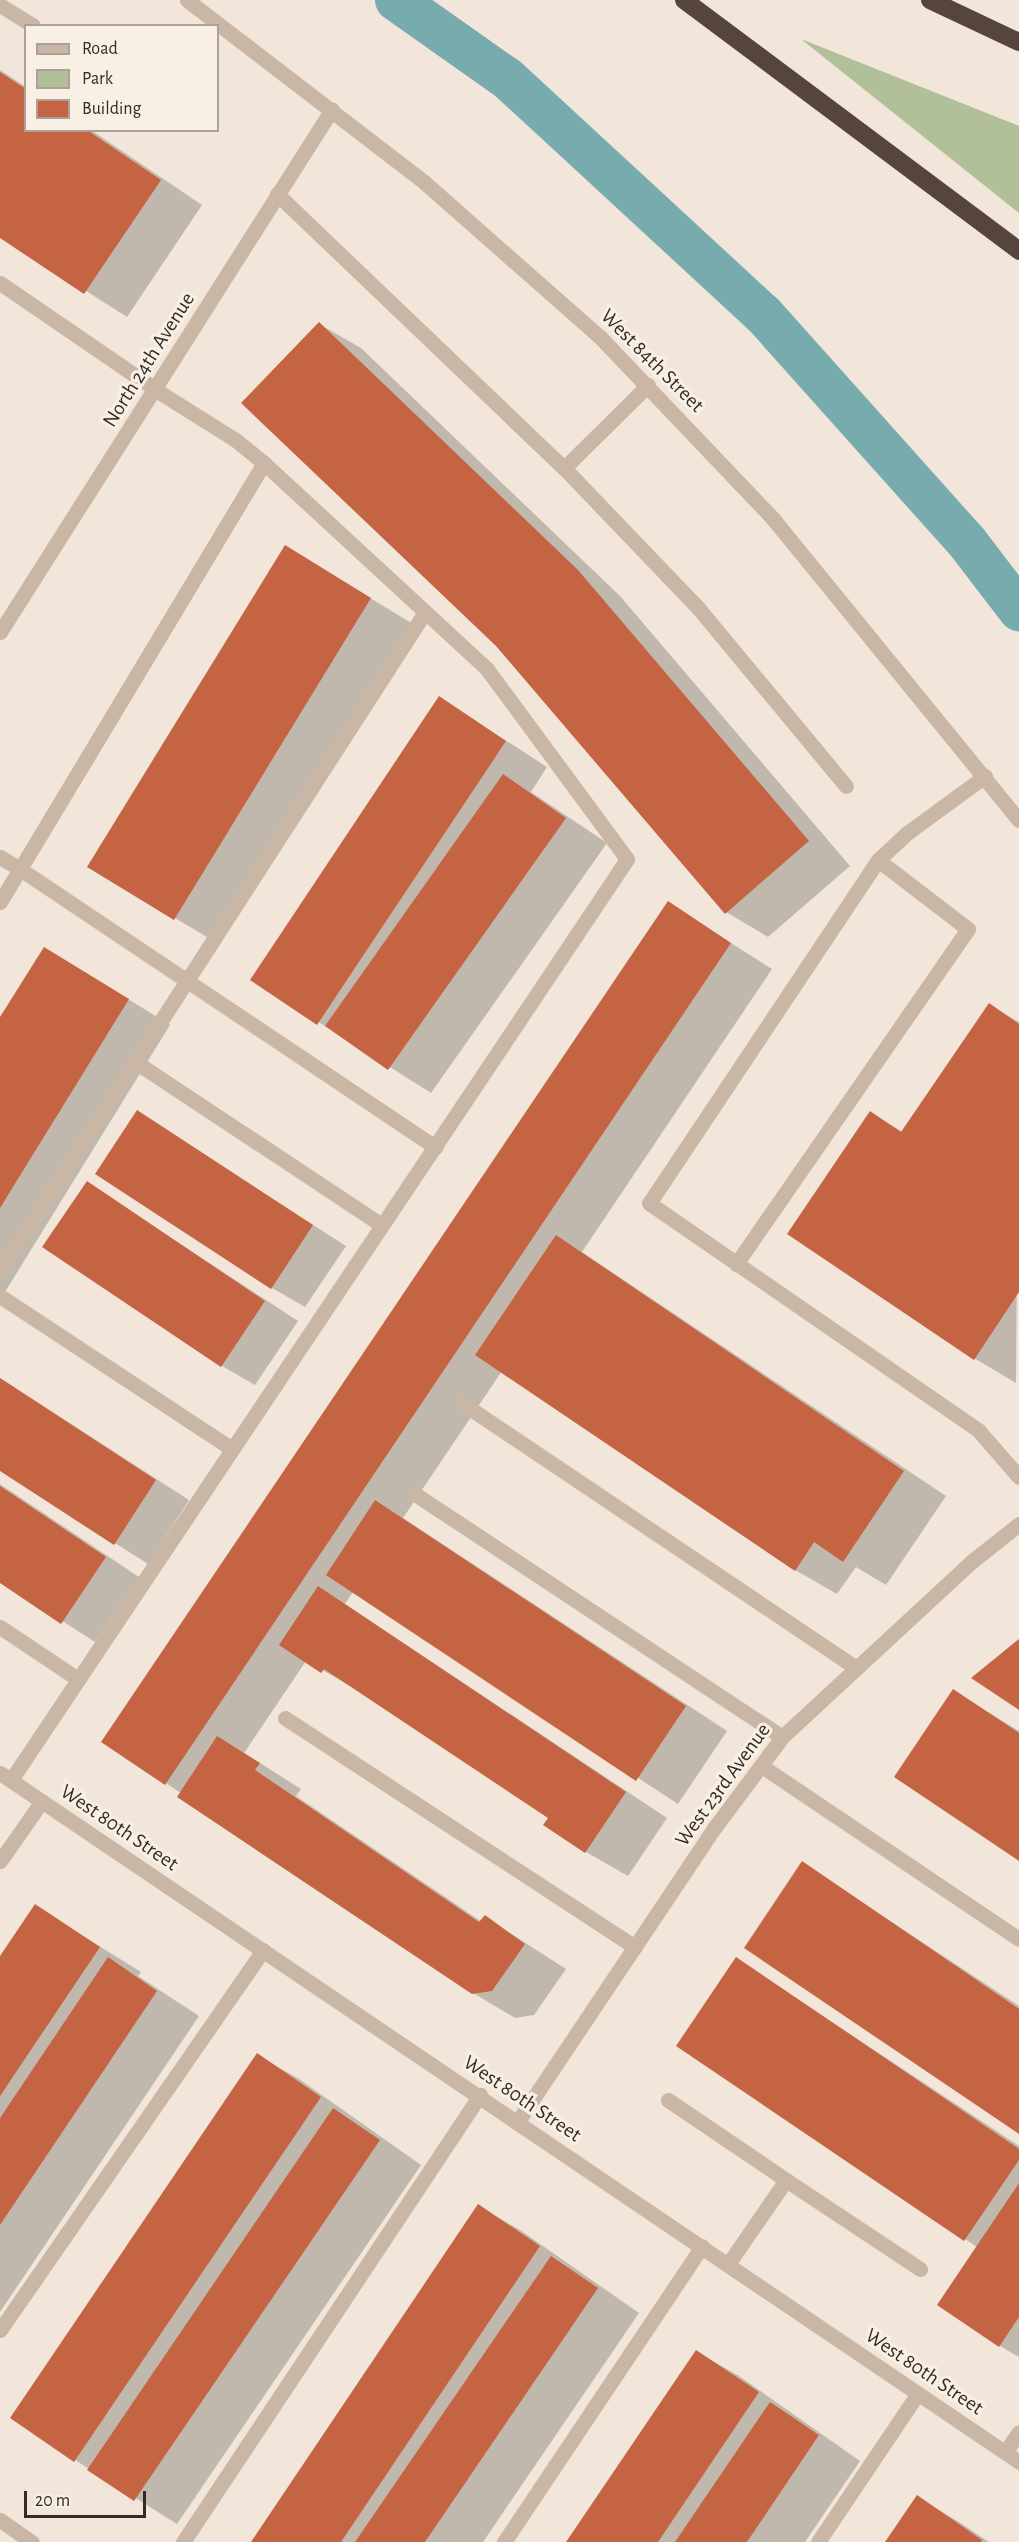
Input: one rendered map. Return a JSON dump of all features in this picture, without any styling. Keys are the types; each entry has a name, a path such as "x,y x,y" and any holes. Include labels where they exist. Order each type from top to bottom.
{"highway":[{"path":"684,0 1019,252"},
{"path":"930,0 1019,42"}],"street":[{"name":"West 84th Street","path":"187,0 219,24"},
{"path":"0,5 30,24"},
{"name":"West 84th Street","path":"219,24 332,109 535,276 648,385 774,520 1019,820"},
{"name":"North 24th Avenue","path":"0,632 156,390 332,109"},
{"path":"277,194 564,468 699,609 846,786"},
{"path":"0,283 156,390 234,439 264,463 486,668 627,860 78,1679 5,1776"},
{"path":"564,468 648,385"},
{"path":"0,902 264,463"},
{"path":"0,1270 425,612"},
{"path":"985,776 907,833 878,860 649,1203 978,1430 1019,1477"},
{"path":"0,857 435,1147"},
{"path":"736,1264 968,929 878,860"},
{"path":"135,1061 382,1225"},
{"path":"0,1296 232,1449"},
{"path":"462,1403 856,1668"},
{"path":"415,1494 782,1737"},
{"name":"West 23rd Avenue","path":"518,2121 715,1827 763,1767 782,1737 971,1562 1019,1524"},
{"path":"0,1628 78,1679"},
{"path":"285,1718 635,1947"},
{"path":"763,1767 1019,1939"},
{"name":"West 80th Street","path":"5,1776 1019,2462"},
{"path":"0,1861 42,1801"},
{"path":"0,2330 263,1950"},
{"path":"183,2542 480,2096"},
{"path":"668,2100 920,2269"},
{"path":"728,2264 786,2180"},
{"path":"504,2542 702,2246"},
{"path":"818,2542 918,2393"},
{"path":"1005,2452 1019,2432"},
{"path":"0,2520 33,2542"}],"green space":[{"path":"801,39 1019,126 1019,213"}],"building":[{"path":"0,72 24,88 24,132 90,132 161,180 84,294 0,238"},
{"path":"319,322 578,570 809,841 725,914 496,646 241,403"},
{"path":"285,545 371,598 174,920 87,867"},
{"path":"439,696 506,741 317,1025 250,980"},
{"path":"503,774 566,818 388,1070 325,1026"},
{"path":"668,901 731,943 165,1785 101,1742"},
{"path":"44,947 129,999 0,1208 0,1017"},
{"path":"989,1003 1019,1024 1019,1292 974,1360 787,1234 870,1111 901,1132"},
{"path":"137,1110 313,1225 271,1289 95,1174"},
{"path":"87,1181 265,1301 221,1367 42,1247"},
{"path":"556,1235 904,1471 843,1562 814,1542 795,1571 475,1355"},
{"path":"0,1378 156,1480 114,1545 0,1471"},
{"path":"0,1486 106,1557 61,1624 0,1583"},
{"path":"375,1500 686,1706 636,1781 326,1575"},
{"path":"318,1586 626,1792 585,1853 543,1825 548,1818 324,1669 321,1673 279,1645"},
{"path":"1019,1639 1019,1710 971,1678"},
{"path":"953,1689 1019,1733 1019,1861 894,1777"},
{"path":"217,1736 260,1763 255,1770 479,1922 485,1915 525,1944 492,1991 472,1994 177,1797"},
{"path":"802,1861 1019,2009 1019,2134 744,1948"},
{"path":"35,1904 100,1947 0,2096 0,1956"},
{"path":"108,1957 157,1991 0,2225 0,2118"},
{"path":"736,1957 1019,2149 1019,2160 964,2241 676,2046"},
{"path":"257,2053 321,2097 74,2462 10,2418"},
{"path":"333,2108 380,2140 134,2501 87,2470"},
{"path":"1019,2183 1019,2317 999,2347 937,2305"},
{"path":"478,2204 540,2246 341,2542 251,2542"},
{"path":"551,2256 598,2288 425,2542 355,2542"},
{"path":"696,2350 759,2392 658,2542 566,2542"},
{"path":"770,2402 819,2435 747,2542 675,2542"},
{"path":"917,2495 982,2540 981,2542 885,2542"}],"waterway":[{"path":"396,0 508,79 763,314 967,542 1019,610"}]}
